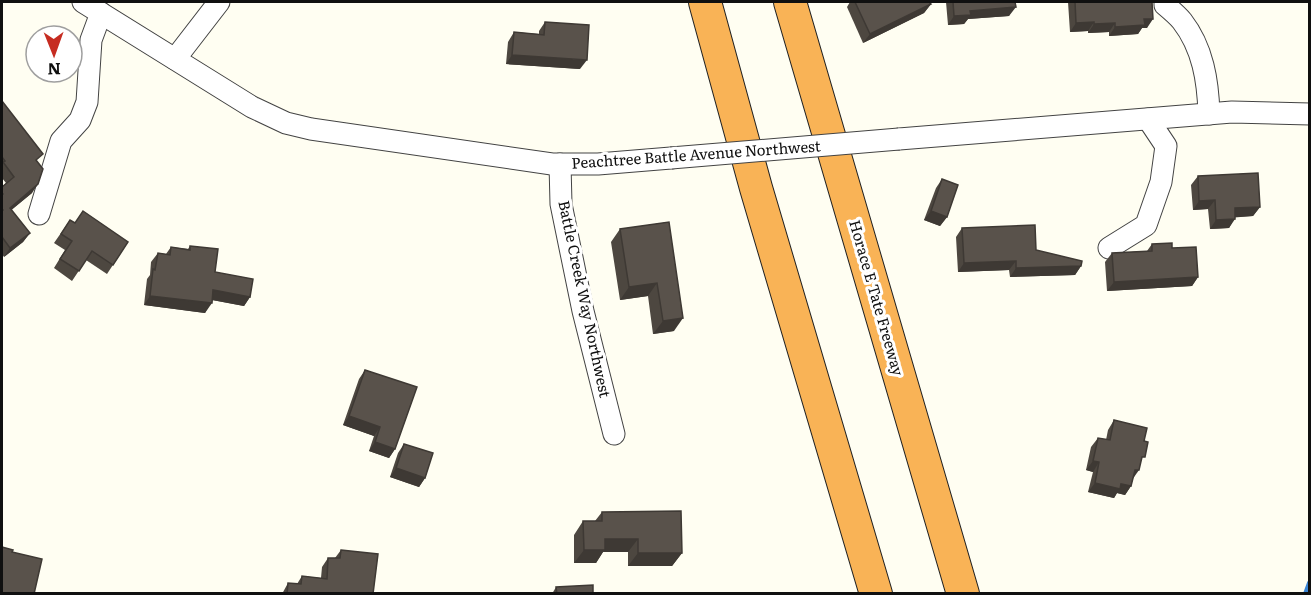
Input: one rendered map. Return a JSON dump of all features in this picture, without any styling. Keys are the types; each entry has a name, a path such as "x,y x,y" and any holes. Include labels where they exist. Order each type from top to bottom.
{"highway":[{"path":"705,2 756,188 876,594"},
{"name":"Horace E Tate Freeway","path":"790,2 963,594"}],"street":[{"name":"Peachtree Battle Avenue Northwest","path":"83,2 252,107 286,123 311,129 560,164 598,164 1232,112 1310,114"},
{"path":"176,59 219,2"},
{"path":"1165,2 1182,20 1194,40 1204,69 1209,114"},
{"path":"39,214 61,141 80,120 87,102 92,40 101,13"},
{"path":"1109,248 1146,225 1161,182 1166,146 1148,119"},
{"name":"Battle Creek Way Northwest","path":"560,164 561,204 583,310 614,434"}],"building":[{"path":"855,2 929,2 931,4 870,34"},
{"path":"953,2 1015,2 1016,7 970,11 971,15 954,16"},
{"path":"1075,2 1152,2 1153,19 1144,19 1145,25 1115,27 1115,23 1076,23"},
{"path":"545,22 589,25 587,60 512,55 514,32 544,35"},
{"path":"2,101 43,154 36,160 43,169 38,184 10,208 30,233 10,248 2,237 2,187 14,177 2,157"},
{"path":"1258,173 1260,207 1235,208 1235,219 1216,220 1215,200 1199,201 1198,176"},
{"path":"942,179 958,185 947,217 931,211"},
{"path":"83,211 128,242 113,265 92,251 79,271 60,259 72,241 61,234 70,220 75,223"},
{"path":"669,222 683,318 663,321 657,283 629,287 620,229"},
{"path":"1035,225 1036,250 1082,261 1081,266 1016,268 1016,261 964,263 962,228"},
{"path":"1172,243 1172,248 1196,247 1198,277 1114,282 1112,253 1152,251 1152,244"},
{"path":"190,246 218,249 215,272 253,279 250,297 213,290 212,303 150,296 153,269 155,270 158,253 170,255 171,247 190,250"},
{"path":"365,370 417,387 395,449 375,442 380,427 349,416"},
{"path":"1114,420 1147,428 1144,441 1148,442 1145,457 1142,457 1139,470 1135,470 1131,486 1121,484 1120,489 1095,483 1099,462 1093,461 1098,438 1110,440"},
{"path":"404,444 433,453 425,478 396,468"},
{"path":"681,511 682,553 638,553 638,539 605,539 605,550 584,550 583,521 602,521 602,512"},
{"path":"2,547 13,550 12,552 42,559 34,594 2,594"},
{"path":"341,550 378,554 373,594 287,594 288,583 301,584 302,576 327,579 328,558 340,558"},
{"path":"593,585 593,594 557,594 556,587"}],"waterway":[{"path":"1306,594 1310,583"}]}
